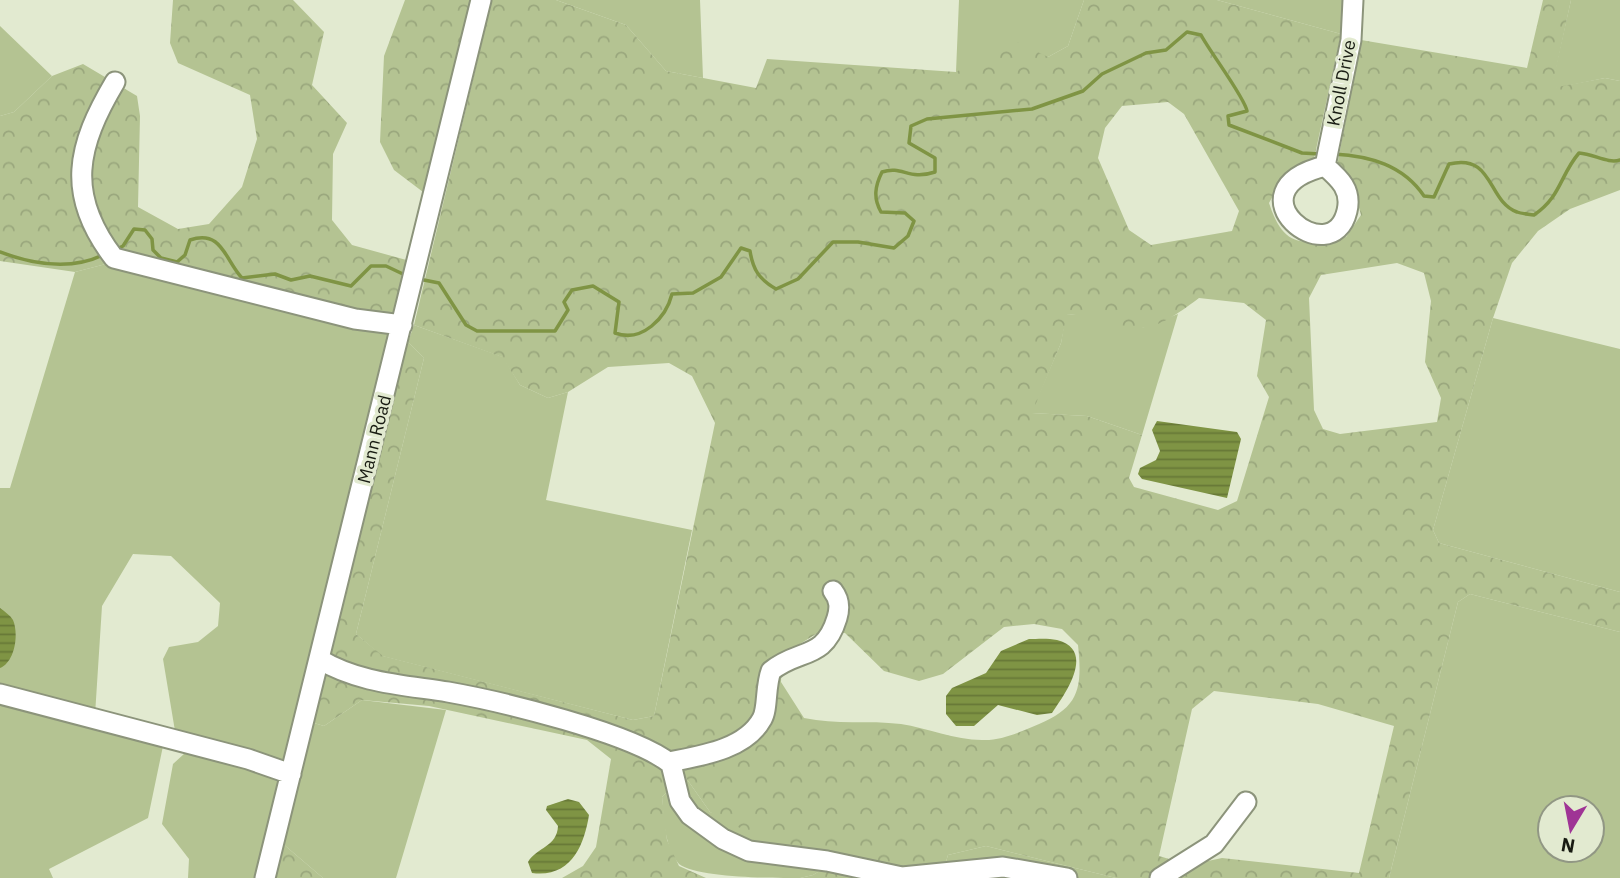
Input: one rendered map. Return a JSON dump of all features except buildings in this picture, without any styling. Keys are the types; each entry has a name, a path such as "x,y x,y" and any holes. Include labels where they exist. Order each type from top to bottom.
{"street":[{"name":"Mann Road","path":"265,878 481,0"},
{"name":"Knoll Drive","path":"1325,166 1350,40 1353,0"},
{"path":"116,82 92,121 80,177 81,193 110,252 355,319 402,325"},
{"path":"669,762 728,747 755,728 765,712 765,690 771,671 818,649 832,632 839,611 833,592"},
{"path":"319,659 351,675 452,693 586,727 646,749 669,762 675,773 680,801 690,816 723,839 750,851 827,861 902,877 1003,867 1067,878"},
{"path":"0,694 248,759 291,774"},
{"path":"1160,878 1214,844 1247,802"}],"green space":[{"path":"173,0 293,0 324,32 312,85 347,123 333,154 332,220 352,245 410,261 398,312 354,312 129,258 75,272 0,261 0,116 14,112 52,76 83,64 137,96 140,116 138,207 178,229 209,224 242,187 257,139 250,95 178,63 170,43"},
{"path":"405,0 474,0 427,195 394,170 380,142 384,56"},
{"path":"492,0 556,0 626,25 666,71 756,88 767,59 956,72 1013,40 1048,57 1068,46 1084,0 1217,0 1341,34 1314,159 1282,179 1269,203 1281,229 1289,236 1297,240 1318,242 1346,237 1361,215 1353,185 1337,166 1361,40 1527,68 1543,0 1571,0 1552,88 1605,78 1620,81 1620,190 1570,209 1538,231 1512,263 1493,318 1433,530 1439,543 1620,592 1620,632 1470,594 1458,602 1389,878 1116,878 986,846 948,855 941,878 800,878 813,875 844,856 757,837 710,812 684,775 662,797 667,840 679,866 706,878 562,878 583,866 596,847 611,759 587,740 429,706 362,700 324,726 314,723 408,342 424,358 356,634 383,656 633,720 654,716 715,423 692,376 669,363 608,367 568,392 548,398 520,385 502,357 414,325","holes":["1168,102 1184,114 1239,211 1232,231 1151,245 1129,230 1098,158 1105,128 1122,106","1397,263 1424,273 1431,301 1425,362 1441,398 1437,422 1340,434 1323,429 1314,410 1309,298 1321,275","1199,298 1244,303 1266,320 1257,376 1269,397 1237,501 1218,510 1134,487 1129,478 1142,435 1087,416 1032,413 1061,343 1067,314 1142,328 1164,321","1034,624 1062,629 1078,645 1078,687 1068,706 1047,720 1015,734 991,740 974,740 901,724 804,718 781,682 782,655 816,634 845,633 884,671 919,681 943,674 1004,627","1214,691 1318,704 1394,726 1359,873 1222,858 1189,865 1159,856 1192,709"]},
{"path":"556,0 700,0 703,78 666,71 626,25"},
{"path":"959,0 1084,0 1068,46 1048,57 956,72"},
{"path":"1217,0 1346,0 1341,34"},
{"path":"1571,0 1620,0 1620,81 1605,78 1551,89"},
{"path":"0,26 52,76 14,112 0,116"},
{"path":"129,258 398,312 289,758 274,762 176,737 163,659 169,647 198,642 218,626 220,603 171,556 133,554 102,606 95,715 0,690 0,488 10,488 75,272"},
{"path":"1066,314 1086,315 1142,328 1178,314 1142,435 1087,416 1031,413 1061,343"},
{"path":"1493,318 1620,349 1620,592 1439,543 1433,530"},
{"path":"414,325 503,357 520,385 548,398 568,392 546,500 692,530 654,716 633,720 382,656 356,634 424,358 408,342"},
{"path":"1470,594 1620,632 1620,878 1389,878 1458,602"},
{"path":"362,700 446,710 396,878 323,878 282,843 314,723 324,726"},
{"path":"0,703 163,746 148,818 49,869 53,878 0,878"},
{"path":"185,753 267,772 281,780 258,878 188,878 189,859 162,824 173,764"},
{"path":"684,775 710,812 845,856 813,875 800,878 718,875 688,869 679,864 670,849 662,797"},
{"path":"282,843 323,878 274,878"},
{"path":"986,846 1116,878 941,878 948,855"}],"shaded area":[{"path":"1157,421 1237,432 1241,439 1227,498 1142,479 1138,474 1140,468 1156,460 1160,451 1152,430"},
{"path":"0,608 13,620 16,633 12,654 0,668"},
{"path":"1029,639 1057,640 1069,645 1075,653 1076,662 1070,684 1052,713 1037,715 998,705 974,726 956,726 946,714 946,696 952,688 986,673 1001,651"},
{"path":"568,799 579,802 589,815 579,848 566,865 557,870 532,873 528,862 550,843 557,833 558,826 546,810 547,806"}],"waterway":[{"path":"419,279 439,283 466,325 477,331 555,331 568,310 564,302 572,290 593,286 619,302 615,333 634,335 658,320 672,294 693,293 721,277 741,248 750,251 758,273 776,289 798,279 833,242 858,242 894,248 908,236 914,221 905,213 881,212 876,192 882,172 895,170 918,175 935,172 935,158 909,143 911,126 927,119 1032,109 1083,91 1102,74 1146,53 1166,50 1187,32 1201,35 1245,105 1247,111 1228,116 1229,125 1302,153 1320,154"},
{"path":"1334,154 1385,164 1416,185 1424,196 1434,197 1449,164 1464,162 1474,165 1482,171 1507,206 1519,213 1534,215 1550,201 1579,153 1611,161 1620,160"},
{"path":"117,249 123,246 134,229 145,230 152,239 153,250 161,258 177,262 185,255 190,240 201,238 216,242 242,278 275,274 291,280 310,276 351,286 371,266 386,266 405,275"},
{"path":"0,252 51,264 77,263 103,255"}]}
